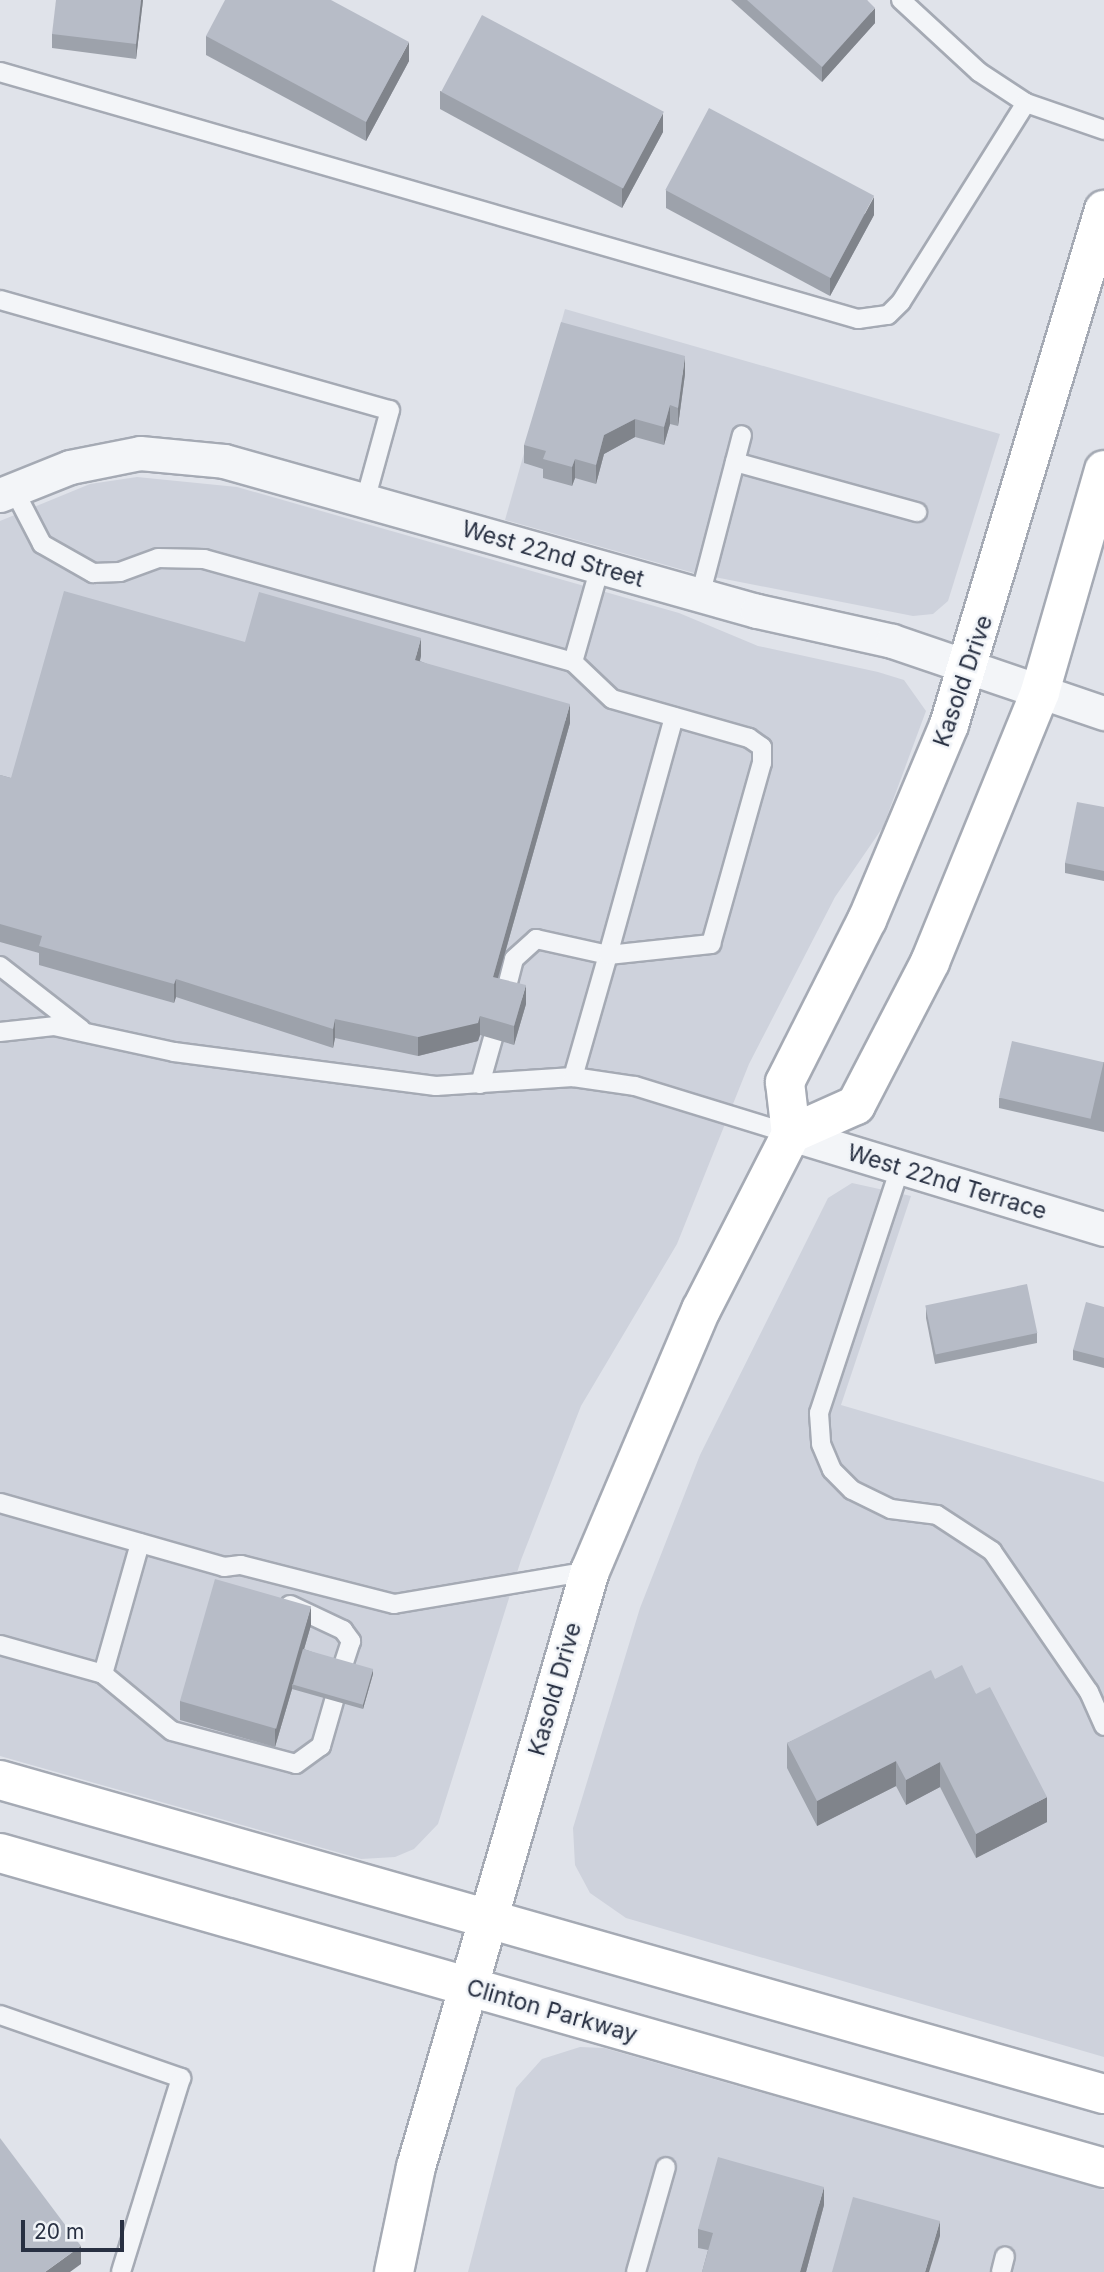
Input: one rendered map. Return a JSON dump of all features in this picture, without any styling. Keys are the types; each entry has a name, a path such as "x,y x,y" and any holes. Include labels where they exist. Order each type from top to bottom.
{"main road":[{"name":"Kasold Drive","path":"394,2272 416,2167 590,1571 685,1345 791,1133 785,1082 902,840 968,667 1104,210"},
{"path":"791,1133 856,1105 974,866 1040,692 1104,470"},
{"path":"0,1780 1104,2094"},
{"name":"Clinton Parkway","path":"0,1853 1104,2168"}],"street":[{"name":"West 22nd Street","path":"7,491 107,459 178,454 365,501 700,596 892,641 1104,713"},
{"name":"West 22nd Terrace","path":"791,1133 1104,1229"}],"lane":[{"path":"901,0 979,72 1026,103 1104,130"},
{"path":"0,72 858,319 888,315 901,302 1026,103"},
{"path":"0,300 390,410 365,501"},
{"path":"700,596 742,435"},
{"path":"734,462 917,512"},
{"path":"7,491 42,544 93,573 120,572 158,558 205,559 573,662 612,699 749,738 762,747 762,764 711,944 608,955 536,939 514,959 504,998"},
{"path":"573,662 600,567"},
{"path":"573,1077 674,717"},
{"path":"0,966 84,1031"},
{"path":"0,1032 54,1026 326,1074 436,1086 573,1077 635,1086 791,1133"},
{"path":"480,1084 493,1038"},
{"path":"900,1168 819,1413 821,1444 832,1470 852,1490 891,1509 937,1515 992,1551 1089,1692 1104,1726"},
{"path":"0,1503 224,1567 241,1565 394,1604 590,1571"},
{"path":"103,1674 140,1543"},
{"path":"224,1567 222,1581 228,1587"},
{"path":"276,1601 343,1630 351,1641 343,1665"},
{"path":"0,1645 103,1674 172,1731 296,1764 321,1746 334,1701"},
{"path":"0,2015 181,2077 121,2272"},
{"path":"636,2272 666,2167"}],"shaded area":[{"path":"565,309 1000,434 948,601 933,614 913,616 694,573 505,520"},
{"path":"137,477 237,487 679,613 758,646 878,672 904,680 926,711 883,827 835,897 749,1064 677,1244 581,1406 521,1560 438,1824 414,1849 395,1857 361,1859 0,1756 0,521 90,484"},
{"path":"852,1183 911,1196 841,1405 1104,1482 1104,2057 626,1918 590,1893 575,1865 573,1828 640,1608 700,1455 828,1198"},
{"path":"580,2047 604,2048 1104,2190 1104,2272 468,2272 516,2088 542,2059"}],"building":[{"path":"56,0 141,0 136,44 52,34"},
{"path":"225,0 331,0 409,42 366,122 206,36"},
{"path":"747,0 867,0 875,8 822,67"},
{"path":"482,15 664,112 623,189 441,92"},
{"path":"709,108 874,196 830,278 665,190"},
{"path":"561,322 685,356 678,408 670,405 664,427 635,419 604,435 596,465 575,459 572,467 543,459 546,451 524,445"},
{"path":"64,591 245,642 259,592 421,638 415,660 570,704 493,977 526,985 514,1026 480,1016 478,1023 418,1037 335,1019 333,1029 176,979 174,984 39,946 42,936 0,924 0,775 11,778"},
{"path":"1077,802 1104,807 1104,871 1065,863"},
{"path":"1012,1041 1104,1062 1091,1119 999,1098"},
{"path":"1027,1284 1037,1333 936,1355 925,1306"},
{"path":"1086,1302 1104,1307 1104,1358 1073,1350"},
{"path":"215,1579 311,1607 276,1729 180,1701"},
{"path":"303,1649 373,1669 363,1705 293,1685"},
{"path":"962,1665 976,1694 990,1687 1047,1797 976,1834 940,1762 906,1780 896,1761 817,1801 787,1743 931,1670 935,1679"},
{"path":"0,2138 81,2246 45,2272 0,2272"},
{"path":"718,2157 824,2187 800,2272 702,2272 713,2233 698,2229"},
{"path":"853,2197 940,2221 925,2272 832,2272"}]}
